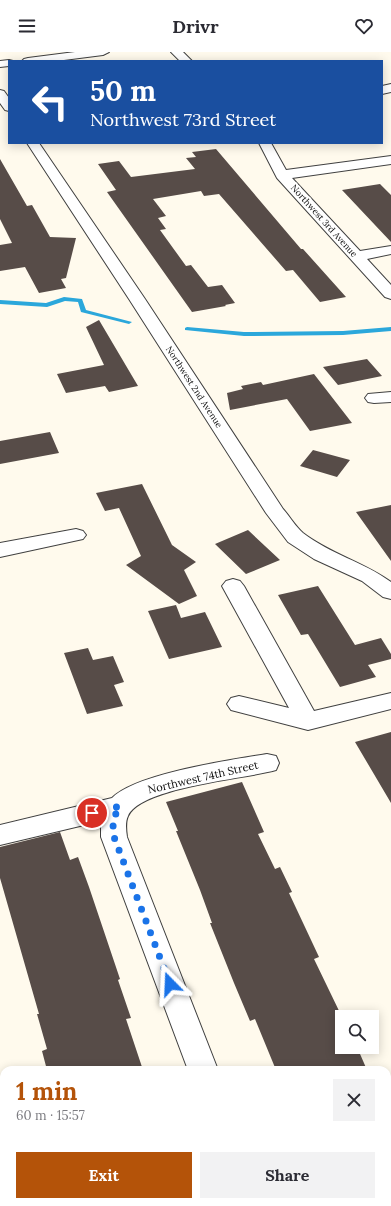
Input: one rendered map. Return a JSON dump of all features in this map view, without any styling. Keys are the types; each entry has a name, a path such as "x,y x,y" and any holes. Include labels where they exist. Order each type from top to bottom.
{"street":[{"path":"36,60 103,52"},
{"path":"178,52 185,60"},
{"path":"0,94 8,106"},
{"name":"Northwest 2nd Avenue","path":"34,144 141,305 276,513 295,537 321,554 369,576 391,592"},
{"name":"Northwest 3rd Avenue","path":"266,144 282,175 391,294"},
{"path":"282,175 391,160"},
{"path":"355,256 391,250"},
{"path":"374,398 391,397"},
{"path":"0,550 76,534"},
{"path":"233,586 308,722"},
{"path":"239,704 308,722 391,701"},
{"name":"Northwest 74th Street","path":"120,806 131,796 144,790 184,779 267,763"},
{"path":"0,835 120,806"},
{"path":"120,806 113,817 112,826 114,837 201,1066"}],"building":[{"path":"216,149 301,249 303,249 346,297 320,302 293,270 286,271 219,194 204,196 201,191 153,199 166,216 158,218 166,229 160,230 186,266 191,265 208,287 222,285 235,303 192,312 107,192 116,190 98,164 119,161 131,177 195,169 186,158 196,157 192,152"},
{"path":"0,159 27,206 32,205 50,237 76,238 66,278 61,279 66,288 39,293 25,267 0,271 0,245 12,243 0,219"},
{"path":"380,184 391,195 391,242 342,190"},
{"path":"99,320 138,386 109,392 105,386 66,393 57,374 104,365 86,327"},
{"path":"367,359 382,376 338,385 323,367"},
{"path":"314,374 352,423 310,431 287,399 230,410 227,393 243,389 241,386 261,382 263,385"},
{"path":"50,432 59,453 0,464 0,441"},
{"path":"313,450 350,460 337,477 300,466"},
{"path":"142,484 172,545 196,562 184,570 197,596 179,604 126,565 141,556 119,508 105,511 96,493"},
{"path":"391,505 391,561 356,512"},
{"path":"248,530 280,560 246,574 215,544"},
{"path":"318,586 355,645 381,638 391,654 391,659 368,665 376,677 340,687 308,634 301,635 278,595"},
{"path":"176,605 181,618 205,612 222,647 169,659 148,611"},
{"path":"88,648 93,660 113,656 124,682 114,685 123,706 87,714 64,653"},
{"path":"391,732 391,803 355,742"},
{"path":"242,782 264,832 258,834 275,869 280,867 292,892 289,893 319,957 314,959 339,1010 335,1010 335,1054 360,1054 365,1066 274,1066 255,1019 250,1021 234,983 210,923 212,923 200,890 176,831 178,831 166,802"},
{"path":"60,832 70,860 78,857 120,979 118,980 131,1018 126,1019 142,1066 46,1066 42,1051 47,1049 37,1014 39,1014 0,878 0,847"}],"waterway":[{"path":"0,302 47,305 64,299 80,300 83,311 129,322"},
{"path":"187,329 244,334 343,333 391,329"}],"route":[{"path":"92,813 120,806 113,817 112,826 114,837 170,984"}]}
